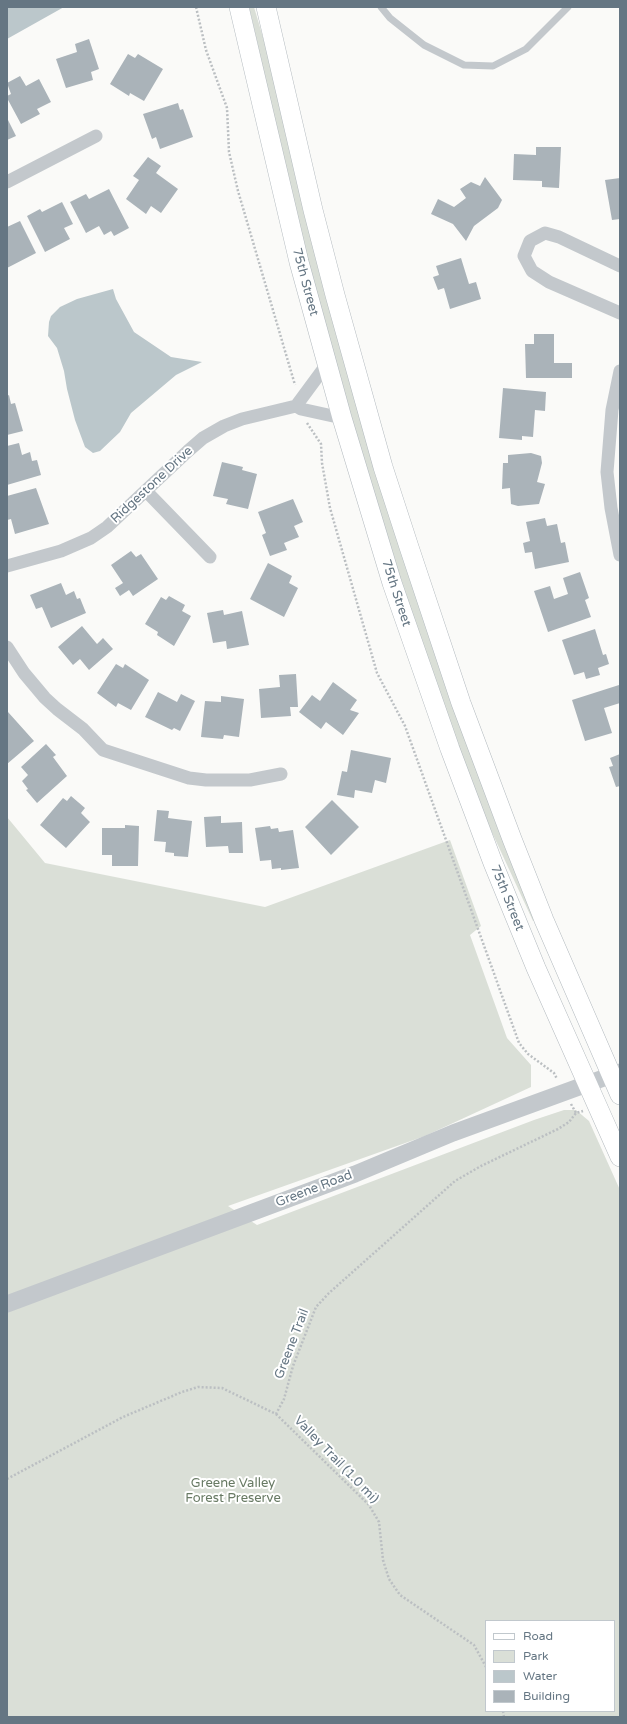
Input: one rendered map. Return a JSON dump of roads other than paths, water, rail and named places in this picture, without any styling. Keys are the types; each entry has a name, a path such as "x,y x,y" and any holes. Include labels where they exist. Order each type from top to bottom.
{"main road":[{"name":"75th Street","path":"239,7 277,173 327,364 392,583 450,749 495,870 536,968 620,1157"},
{"name":"75th Street","path":"266,7 311,202 335,295 372,429 409,547 461,703 512,838 544,920 616,1073 620,1095"}],"street":[{"path":"7,182 96,136"},
{"path":"620,266 559,237 545,233 530,241 524,256 532,271 549,282 620,312"},
{"path":"327,364 296,406 301,409 342,418"},
{"path":"620,371 612,410 608,472 610,508 620,555"},
{"name":"Ridgestone Drive","path":"7,566 61,551 91,538 107,527 188,450 203,438 224,426 242,419 296,406"},
{"path":"146,491 210,557"},
{"path":"7,647 24,673 45,698 84,729 103,750 189,778 206,780 250,780 281,774"},
{"name":"Greene Road","path":"7,1304 354,1174 454,1133 616,1073"}],"lane":[{"path":"381,7 390,18 424,45 464,65 493,66 526,49 568,7"}],"water":[{"path":"7,7 64,7 7,39"},
{"path":"113,289 116,299 134,332 171,357 202,362 176,375 131,413 120,432 100,451 93,453 85,447 75,420 64,371 57,348 48,336 49,322 51,316 60,307 77,299"}],"park label":[{"name":"Greene Valley Forest Preserve","path":"233,1492"}]}
